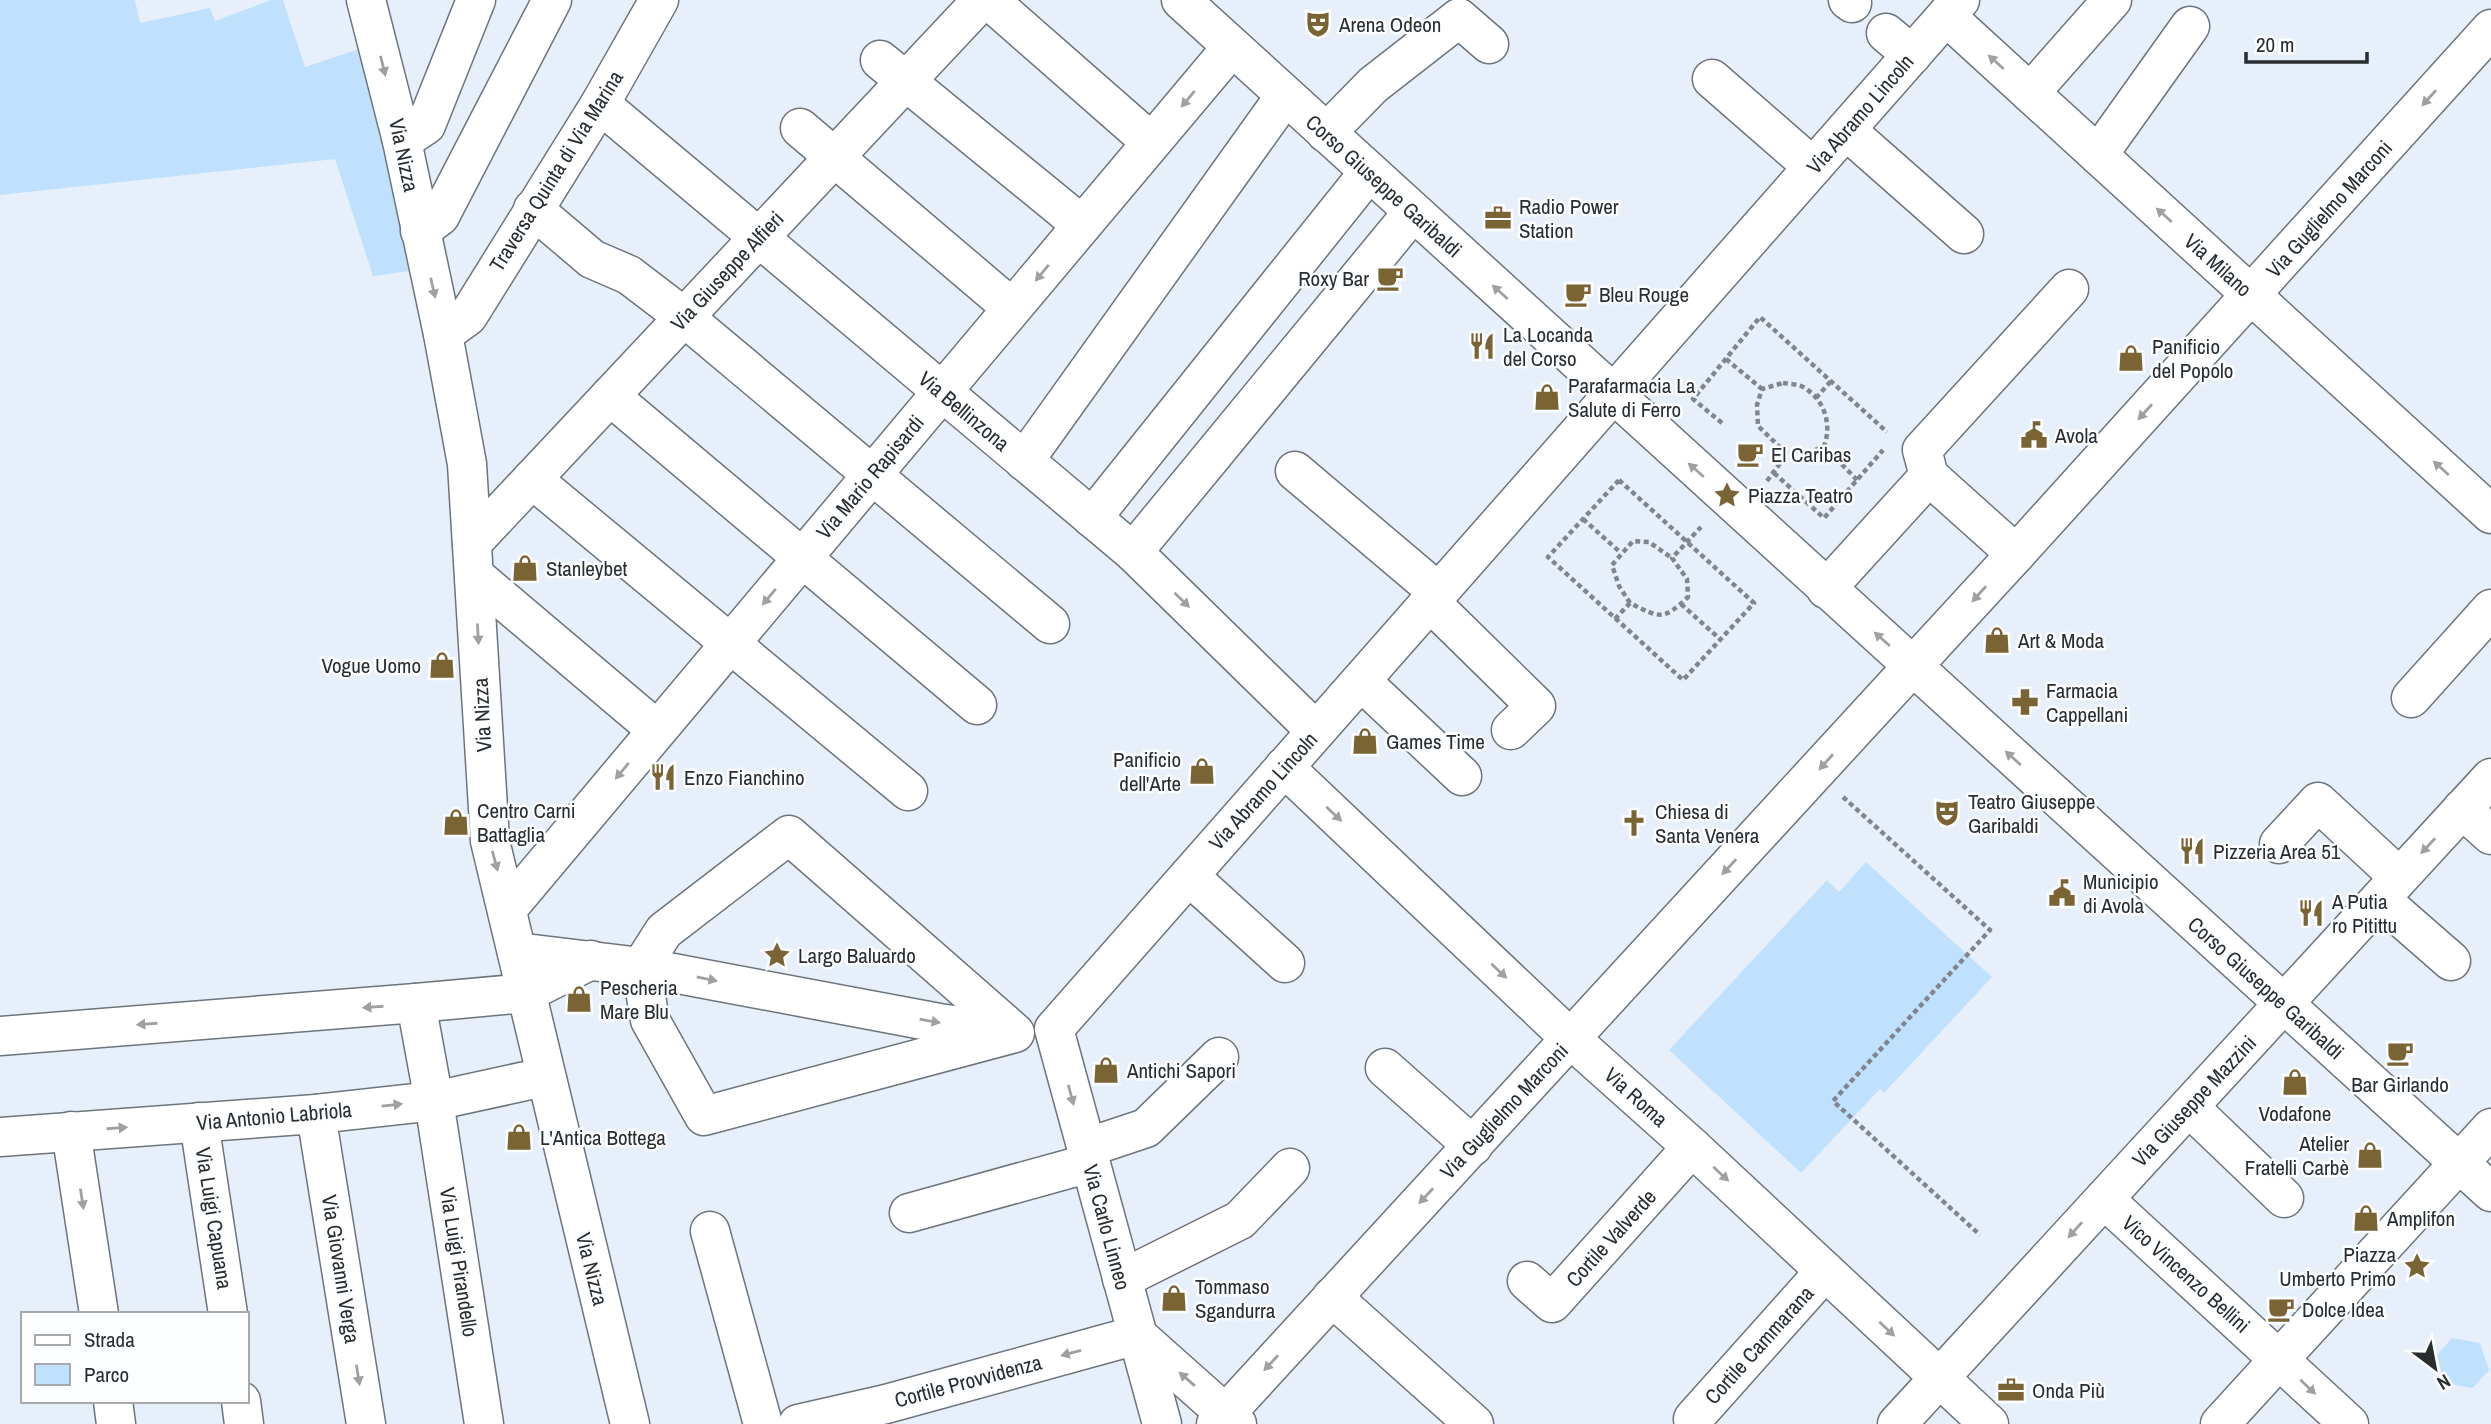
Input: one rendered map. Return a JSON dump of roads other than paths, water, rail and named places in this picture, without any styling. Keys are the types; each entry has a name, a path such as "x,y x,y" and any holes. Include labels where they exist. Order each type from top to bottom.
{"street":[{"name":"Via Nizza","path":"366,0 402,141 443,334 467,464 490,841 508,908 544,1077 629,1424"},
{"path":"402,141 426,125 476,0"},
{"path":"420,231 440,216 552,0"},
{"name":"Traversa Quinta di Via Marina","path":"443,334 468,316 600,104 659,0"},
{"name":"Via Giuseppe Alfieri","path":"473,560 532,479 834,157 892,71 982,0"},
{"path":"989,0 1151,142"},
{"name":"Corso Giuseppe Garibaldi","path":"1181,0 2491,1192"},
{"path":"2030,93 2112,0"},
{"name":"Via Milano","path":"1953,8 2030,93 2491,514"},
{"name":"Via Abramo Lincoln","path":"1054,1029 1472,554 1600,383 1760,228 1846,130 1899,44 1953,8"},
{"path":"1326,134 1373,85 1459,18 1489,44"},
{"path":"2098,155 2190,26"},
{"name":"Via Guglielmo Marconi","path":"1226,1420 1332,1297 1804,785 1922,676 2020,549 2491,29"},
{"name":"Via Mario Rapisardi","path":"508,908 1232,47"},
{"path":"892,71 1082,225"},
{"path":"1712,79 1813,167"},
{"path":"1024,461 1284,96"},
{"name":"Via Bellinzona","path":"600,104 1133,552 1316,731"},
{"path":"800,128 1012,308"},
{"path":"1846,130 1964,234"},
{"path":"1092,518 1369,172"},
{"path":"533,209 592,259 629,275 684,317 1050,624"},
{"path":"1133,552 1413,212"},
{"path":"2020,549 1929,475 1922,450 2069,289"},
{"path":"610,396 977,705"},
{"path":"1295,471 1434,597 1536,706 1511,730"},
{"path":"1826,589 1929,475"},
{"path":"532,479 908,791"},
{"path":"473,560 657,730"},
{"path":"2411,698 2491,609"},
{"path":"1360,681 1462,776"},
{"name":"Via Roma","path":"1284,767 1571,1038 1989,1424"},
{"name":"Via Giuseppe Mazzini","path":"1897,1424 2491,778"},
{"path":"2279,844 2318,802 2451,961"},
{"path":"2462,809 2491,835"},
{"path":"1015,1033 789,835 664,931 640,967 650,1020 704,1116 1015,1033 1054,1029"},
{"path":"1189,876 1284,963"},
{"path":"517,952 640,967 939,1023 1015,1033"},
{"path":"0,1036 526,993 591,960"},
{"name":"Via Luigi Pirandello","path":"416,1003 434,1101 484,1424"},
{"name":"Via Carlo Linneo","path":"1054,1029 1162,1424"},
{"path":"909,1213 1088,1155 1146,1128 1219,1056"},
{"path":"1385,1068 1473,1146"},
{"name":"Via Antonio Labriola","path":"0,1136 316,1114 434,1101 544,1077"},
{"path":"2189,1107 2284,1198"},
{"name":"Via Giovanni Verga","path":"316,1114 366,1424"},
{"name":"Via Luigi Capuana","path":"199,1122 228,1312"},
{"path":"2220,1424 2270,1362 2452,1156 2491,1128"},
{"path":"71,1131 99,1312"},
{"name":"Cortile Valverde","path":"1527,1280 1552,1303 1692,1147"},
{"path":"1122,1279 1240,1220 1290,1168"},
{"name":"Vico Vincenzo Bellini","path":"2104,1199 2270,1362 2349,1424"},
{"path":"710,1231 763,1424"},
{"name":"Cortile Cammarana","path":"1693,1419 1825,1271"},
{"path":"1332,1297 1474,1424"},
{"path":"1137,1335 1226,1420"},
{"name":"Cortile Provvidenza","path":"797,1424 886,1404 1137,1335"},
{"path":"113,1403 116,1424"},
{"path":"241,1403 244,1424"}],"place":[{"name":"Arena Odeon","path":"1318,24"},
{"name":"Radio Power Station","path":"1498,218"},
{"name":"Roxy Bar","path":"1390,278"},
{"name":"Bleu Rouge","path":"1578,294"},
{"name":"La Locanda del Corso","path":"1482,346"},
{"name":"Panificio del Popolo","path":"2131,358"},
{"name":"Parafarmacia La Salute di Ferro","path":"1547,397"},
{"name":"Avola","path":"2034,435"},
{"name":"El Caribas","path":"1750,454"},
{"name":"Piazza Teatro","path":"1727,495"},
{"name":"Stanleybet","path":"525,568"},
{"name":"Art & Moda","path":"1997,640"},
{"name":"Vogue Uomo","path":"442,665"},
{"name":"Farmacia Cappellani","path":"2025,702"},
{"name":"Games Time","path":"1365,741"},
{"name":"Panificio dell'Arte","path":"1202,771"},
{"name":"Enzo Fianchino","path":"663,777"},
{"name":"Teatro Giuseppe Garibaldi","path":"1947,813"},
{"name":"Centro Carni Battaglia","path":"456,822"},
{"name":"Chiesa di Santa Venera","path":"1634,823"},
{"name":"Pizzeria Area 51","path":"2192,851"},
{"name":"Municipio di Avola","path":"2062,893"},
{"name":"A Putia ro Pitittu","path":"2311,913"},
{"name":"Largo Baluardo","path":"777,955"},
{"name":"Pescheria Mare Blu","path":"579,999"},
{"name":"Bar Girlando","path":"2400,1053"},
{"name":"Antichi Sapori","path":"1106,1070"},
{"name":"Vodafone","path":"2295,1082"},
{"name":"L'Antica Bottega","path":"519,1137"},
{"name":"Atelier Fratelli Carbè","path":"2370,1155"},
{"name":"Amplifon","path":"2366,1218"},
{"name":"Piazza Umberto Primo","path":"2417,1266"},
{"name":"Tommaso Sgandurra","path":"1174,1298"},
{"name":"Dolce Idea","path":"2281,1309"},
{"name":"Onda Più","path":"2011,1390"}]}
